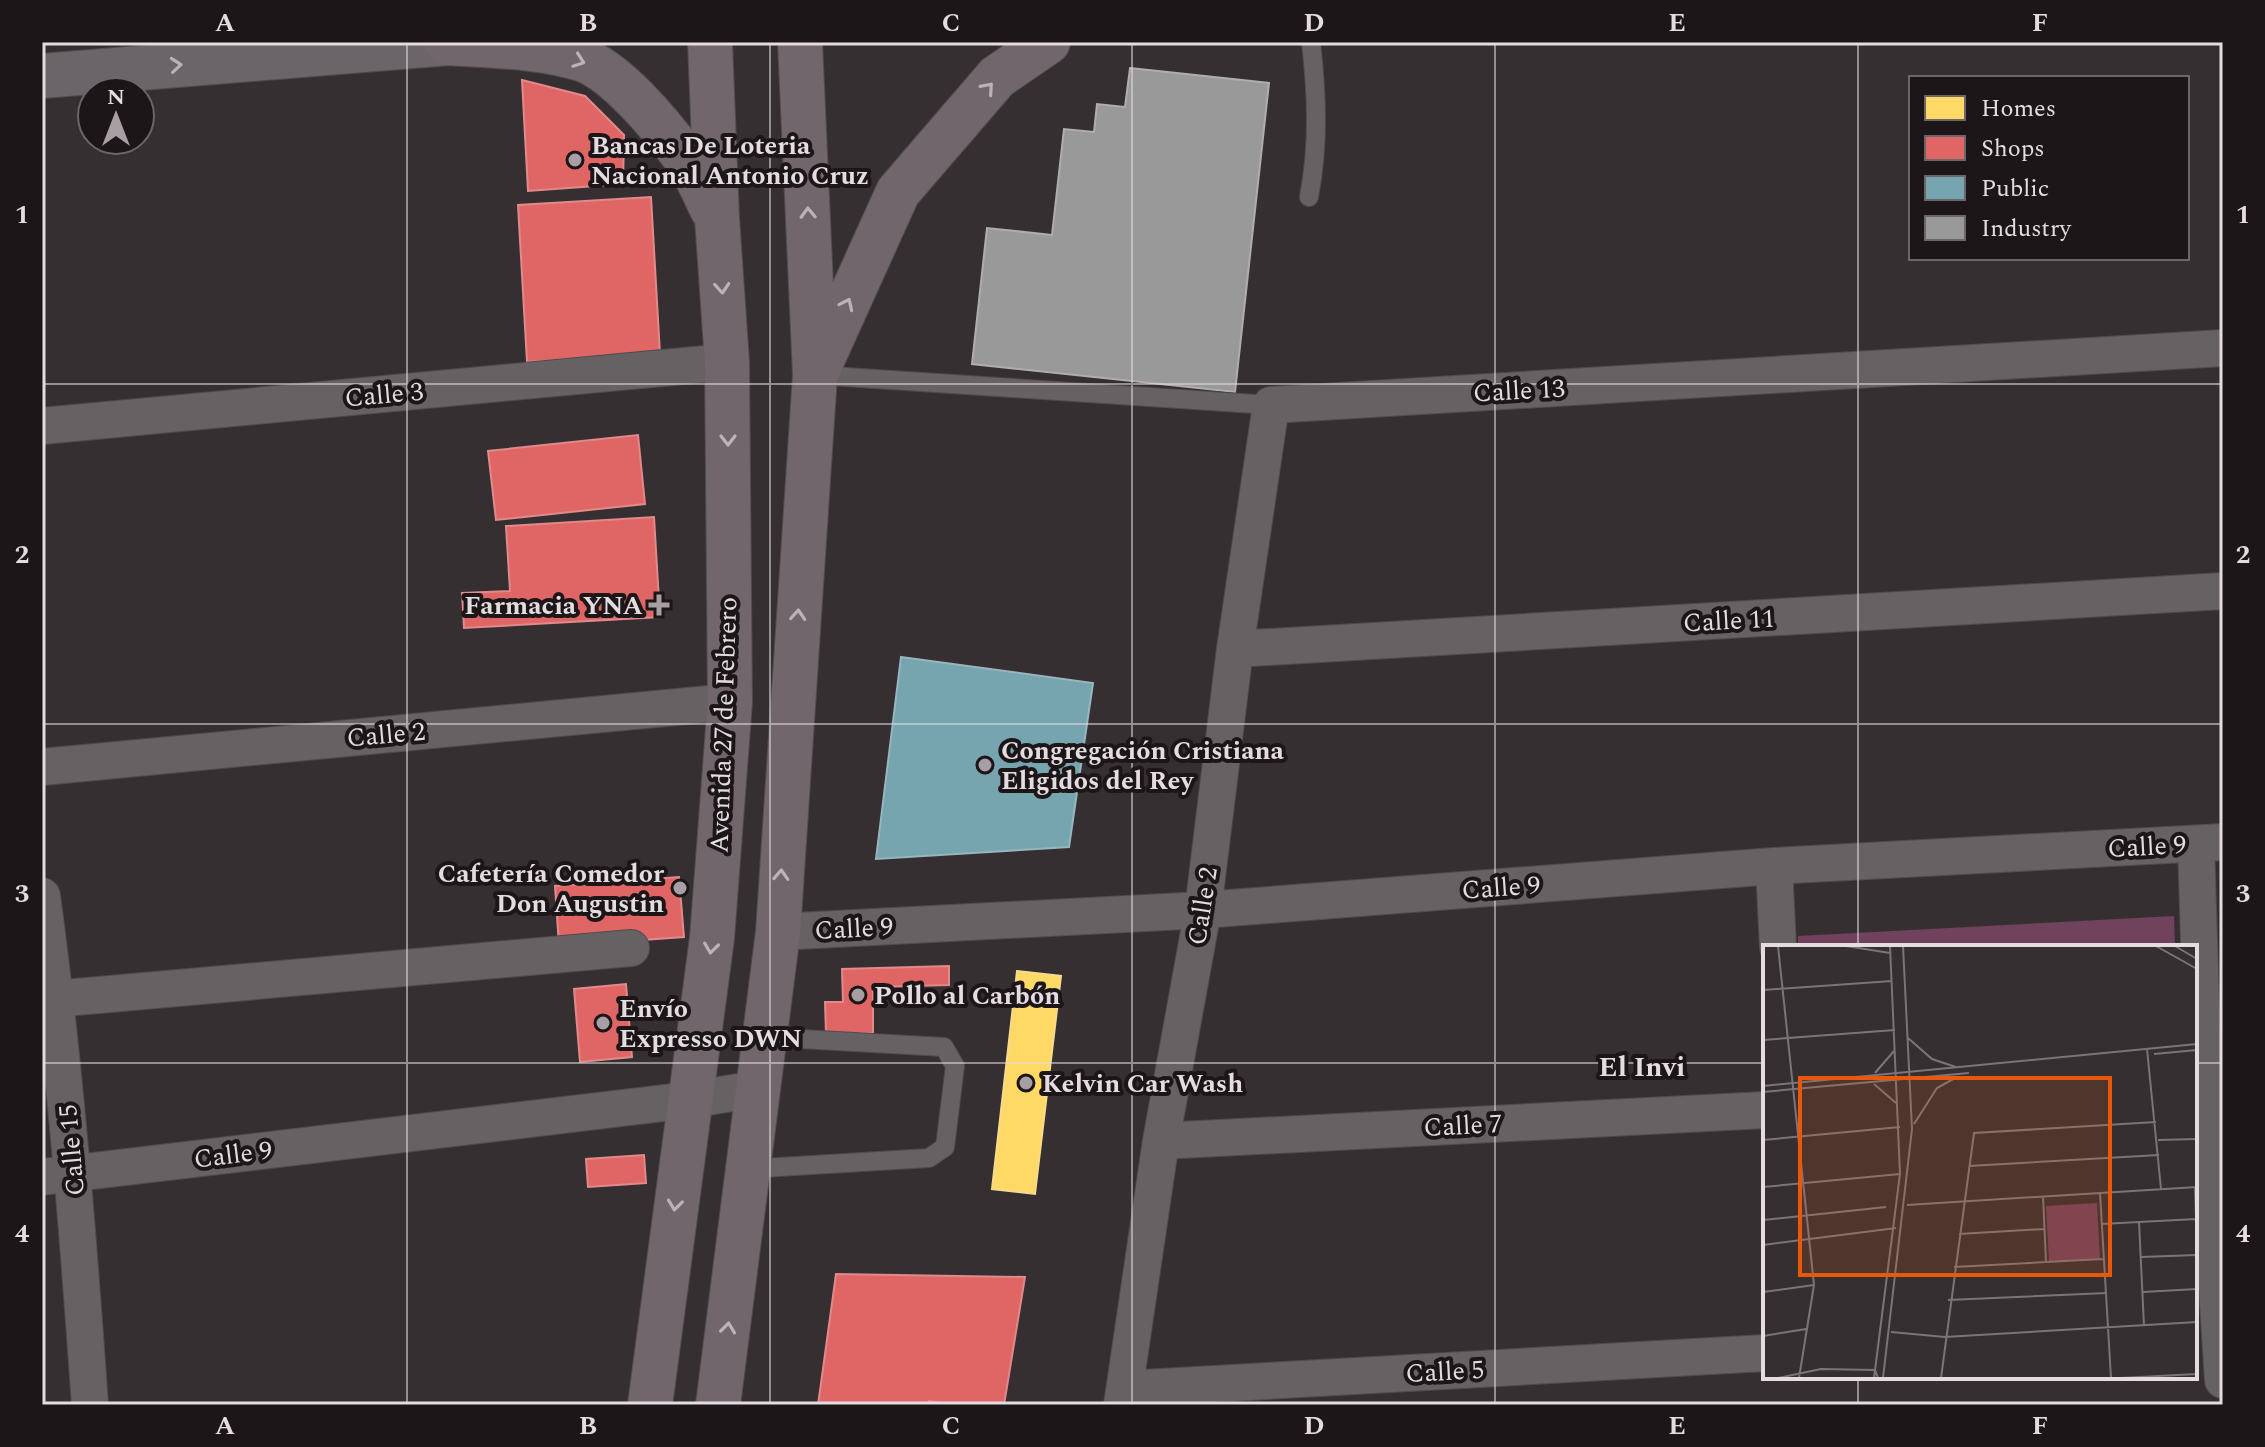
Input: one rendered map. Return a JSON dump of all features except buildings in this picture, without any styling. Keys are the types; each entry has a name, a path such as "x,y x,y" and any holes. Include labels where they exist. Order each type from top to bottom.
{"main road":[{"name":"Avenida 27 de Febrero","path":"650,1405 712,938 730,702 727,362 710,42"},
{"path":"718,1405 778,932 815,375 800,42"},
{"path":"815,375 898,192 997,77 1048,42"},
{"path":"42,76 454,43 536,49 584,60 626,89 684,156 717,218"}],"street":[{"name":"Calle 13","path":"1271,405 2223,348"},
{"name":"Calle 3","path":"42,426 727,362"},
{"name":"Calle 2","path":"1123,1397 1161,1141 1203,910 1235,649 1271,405"},
{"name":"Calle 11","path":"1235,649 2223,591"},
{"name":"Calle 2","path":"42,767 730,702"},
{"name":"Calle 9","path":"778,932 1203,910 1774,866 2210,843"},
{"path":"2210,843 2213,1067 2207,1326 2223,1380"},
{"path":"1774,866 1778,945"},
{"name":"Calle 15","path":"42,896 58,1175 90,1405"},
{"path":"49,999 631,948"},
{"name":"Calle 9","path":"58,1175 689,1100 757,1089"},
{"name":"Calle 7","path":"1161,1141 1763,1110"},
{"name":"Calle 5","path":"1123,1397 1763,1353"}],"lane":[{"path":"1309,197 1317,159 1316,89 1311,42"},
{"name":"Calle 13","path":"815,375 1271,405"},
{"path":"747,1169 929,1158 945,1147 947,1133 955,1066 944,1047 764,1037"}],"shaded area":[{"path":"2174,916 2175,945 1798,945 1798,936"}],"place":[{"name":"Bancas De Loteria Nacional Antonio Cruz","path":"575,160"},
{"name":"Farmacia YNA","path":"659,605"},
{"name":"Congregación Cristiana Eligidos del Rey","path":"985,765"},
{"name":"Cafetería Comedor Don Augustin","path":"680,888"},
{"name":"Pollo al Carbón","path":"858,995"},
{"name":"Envío Expresso DWN","path":"603,1023"},
{"name":"Kelvin Car Wash","path":"1026,1083"}],"district":[{"name":"El Invi","path":"1642,1066"}]}
